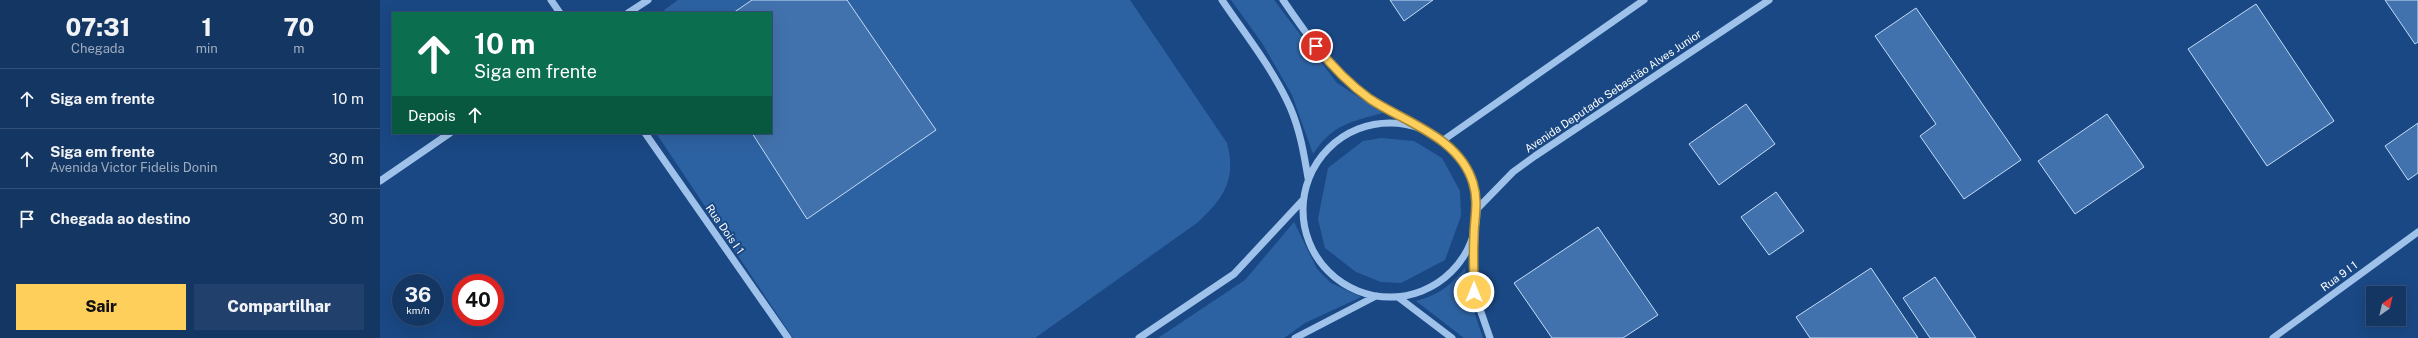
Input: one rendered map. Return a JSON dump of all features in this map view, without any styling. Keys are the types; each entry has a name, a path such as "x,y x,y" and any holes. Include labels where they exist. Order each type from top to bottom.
{"street":[{"path":"551,0 559,12"},
{"path":"630,12 648,0"},
{"path":"1222,0 1266,65 1290,107 1304,148 1308,178"},
{"path":"1283,0 1310,39 1342,75 1370,99 1442,141 1461,159 1470,177 1477,209 1474,235 1474,292 1490,338"},
{"path":"1442,141 1644,0"},
{"name":"Avenida Deputado Sebastião Alves Junior","path":"1477,209 1513,172 1535,156 1769,0"},
{"path":"1419,128 1390,123 1375,124 1353,130 1334,142 1319,159 1308,178 1303,200 1303,222 1309,243 1320,263 1335,278 1355,290 1376,296 1398,297 1418,293 1437,284 1448,275 1465,254 1474,235"},
{"path":"380,180 449,134"},
{"name":"Rua Dois I 1","path":"646,134 788,338"},
{"path":"1139,338 1234,274 1303,200"},
{"name":"Rua 9 I 1","path":"2273,338 2418,232"},
{"path":"1295,338 1376,296"},
{"path":"1398,297 1452,338"}],"shaded area":[{"path":"678,0 1130,0 1227,143 1230,156 1230,168 1226,188 1214,206 1197,223 1035,338 793,338 657,134 772,134 772,12 661,12"},
{"path":"1231,0 1274,0 1337,83 1383,113 1352,122 1335,130 1320,144 1313,154 1292,95 1262,43"},
{"path":"1381,138 1414,141 1442,158 1460,191 1461,216 1445,260 1401,283 1381,282 1356,272 1325,248 1318,219 1328,168 1363,141"},
{"path":"1294,222 1317,269 1331,283 1361,297 1305,323 1284,338 1158,338 1245,280"},
{"path":"1465,268 1468,294 1483,338 1464,338 1416,301 1432,296 1444,289"}],"building":[{"path":"752,0 847,0 936,130 807,219 753,134 772,134 772,12 734,12"},
{"path":"1390,0 1433,0 1404,21"},
{"path":"2385,0 2418,0 2418,42 2415,44"},
{"path":"2256,4 2334,121 2267,166 2188,49"},
{"path":"1916,8 2021,160 1964,199 1920,136 1936,124 1875,36"},
{"path":"1746,104 1775,144 1719,185 1689,144"},
{"path":"2107,114 2144,167 2075,214 2038,161"},
{"path":"2418,123 2418,173 2408,180 2385,146"},
{"path":"1776,192 1804,231 1769,255 1741,217"},
{"path":"1598,227 1658,315 1623,338 1552,338 1514,283"},
{"path":"1871,268 1918,338 1810,338 1796,317"},
{"path":"1935,277 1976,338 1930,338 1903,298"}],"route":[{"path":"1316,46 1342,75 1370,99 1397,113 1442,141 1461,159 1473,183 1477,209 1474,235 1474,292"}]}
